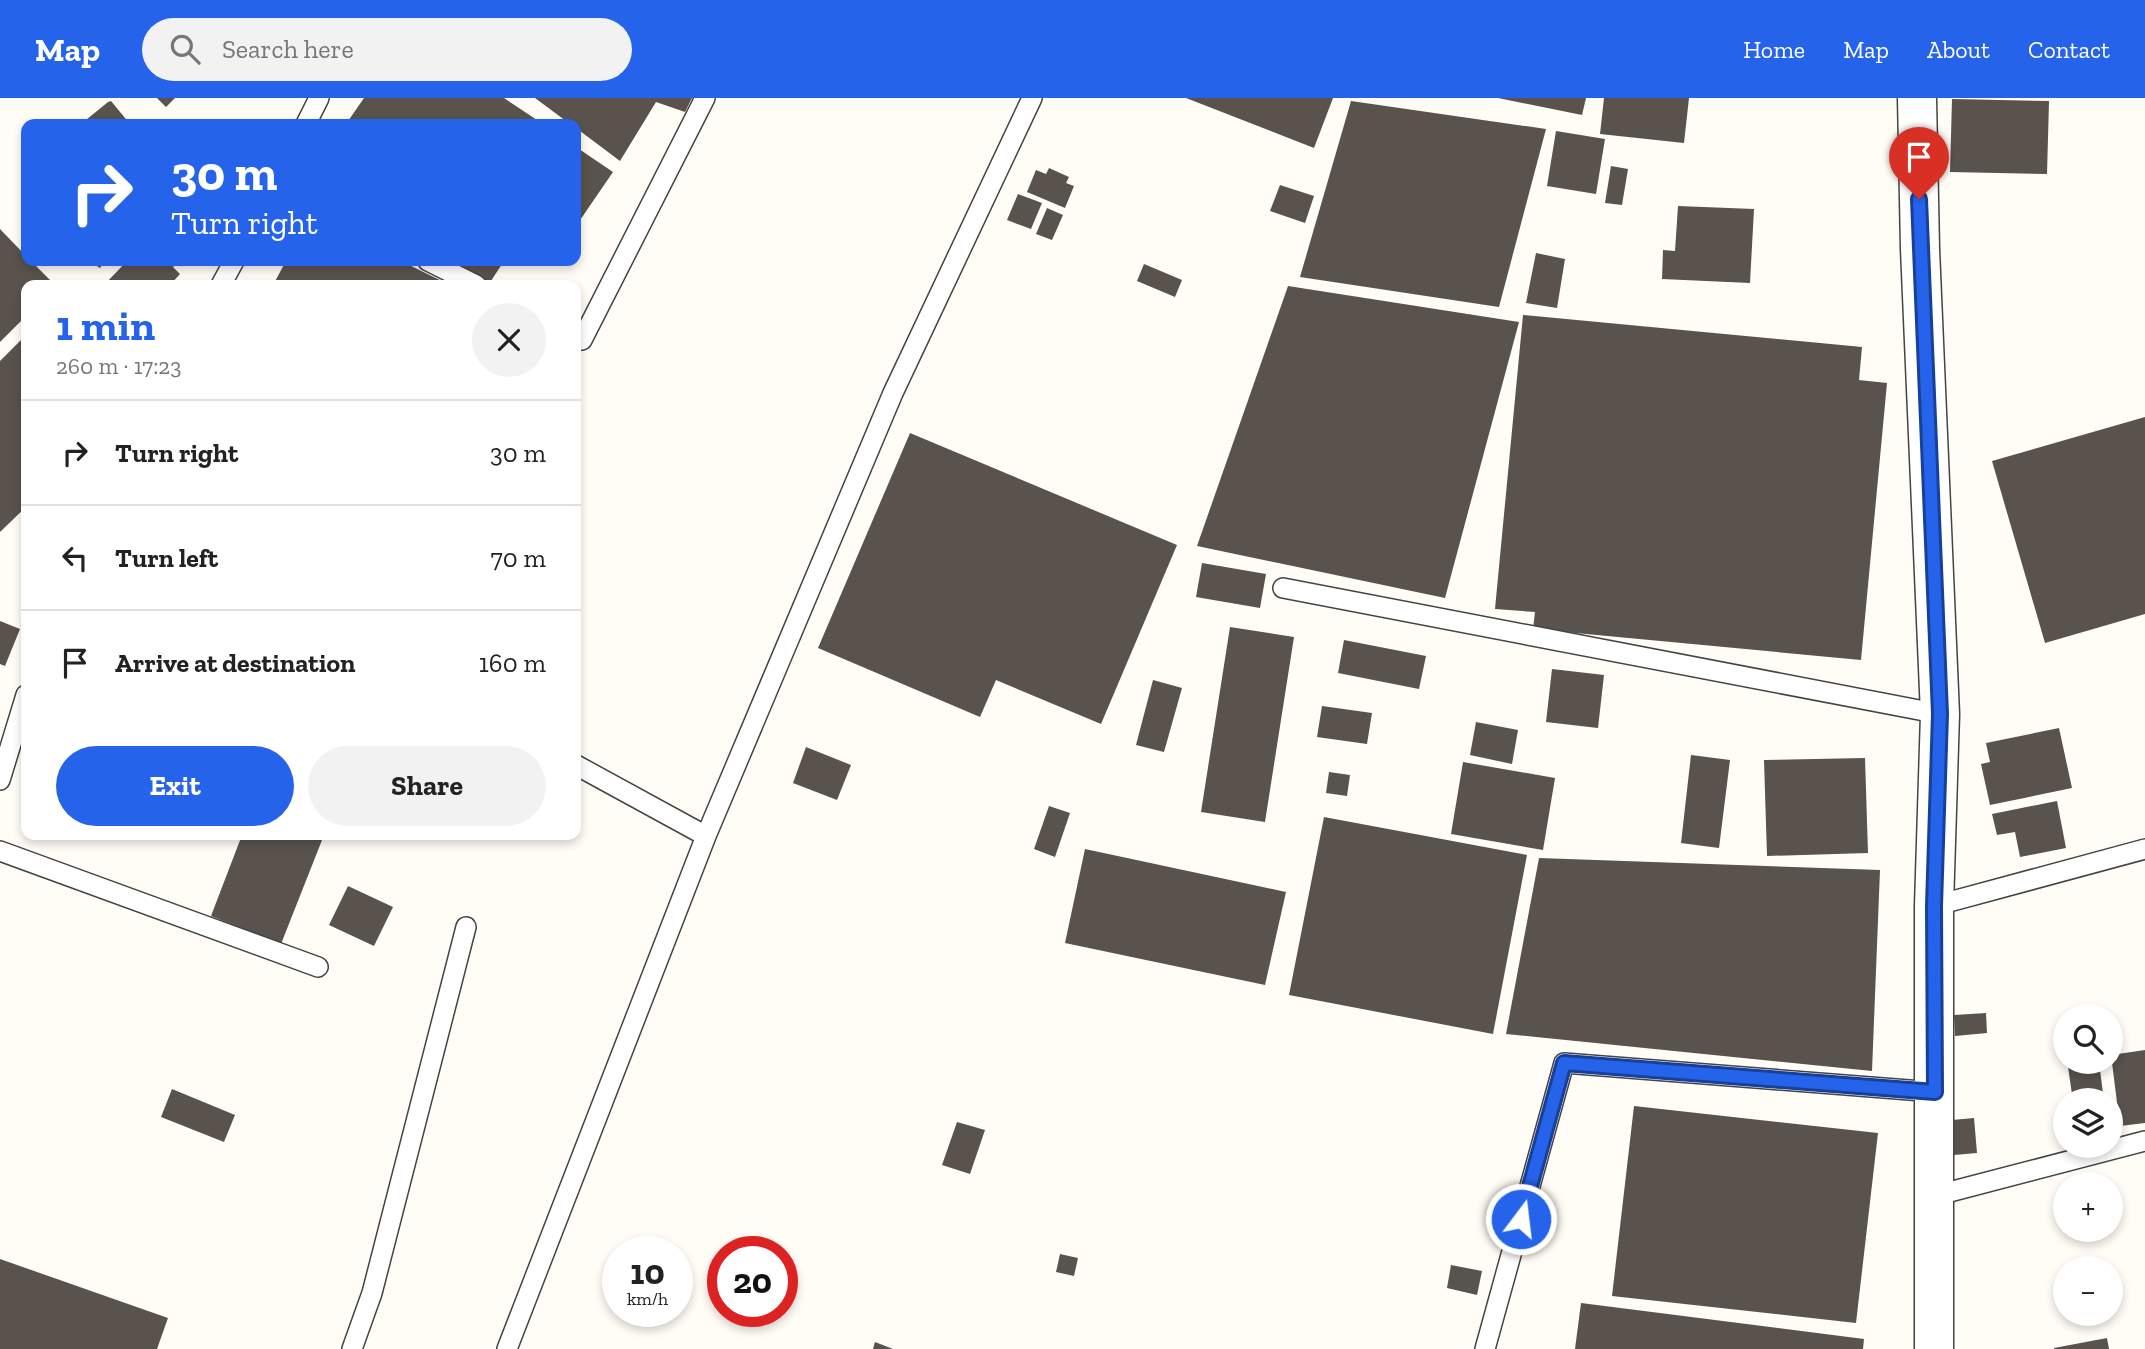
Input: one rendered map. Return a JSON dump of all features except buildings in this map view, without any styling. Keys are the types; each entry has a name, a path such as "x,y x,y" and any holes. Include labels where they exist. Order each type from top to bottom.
{"street":[{"path":"1917,98 1920,249 1940,714 1934,906 1934,1349"}],"lane":[{"path":"308,119 319,98"},
{"path":"581,337 705,98"},
{"path":"507,1349 706,836 893,393 1032,98"},
{"path":"438,266 466,280"},
{"path":"1283,587 1940,714"},
{"path":"0,780 21,711"},
{"path":"581,768 706,836"},
{"path":"1934,906 2145,849"},
{"path":"0,851 318,967"},
{"path":"352,1349 372,1293 466,927"},
{"path":"1485,1349 1564,1063 1935,1092"},
{"path":"1934,1196 2145,1141"}],"route":[{"path":"1521,1219 1564,1063 1935,1092 1934,906 1940,714 1919,199"}]}
